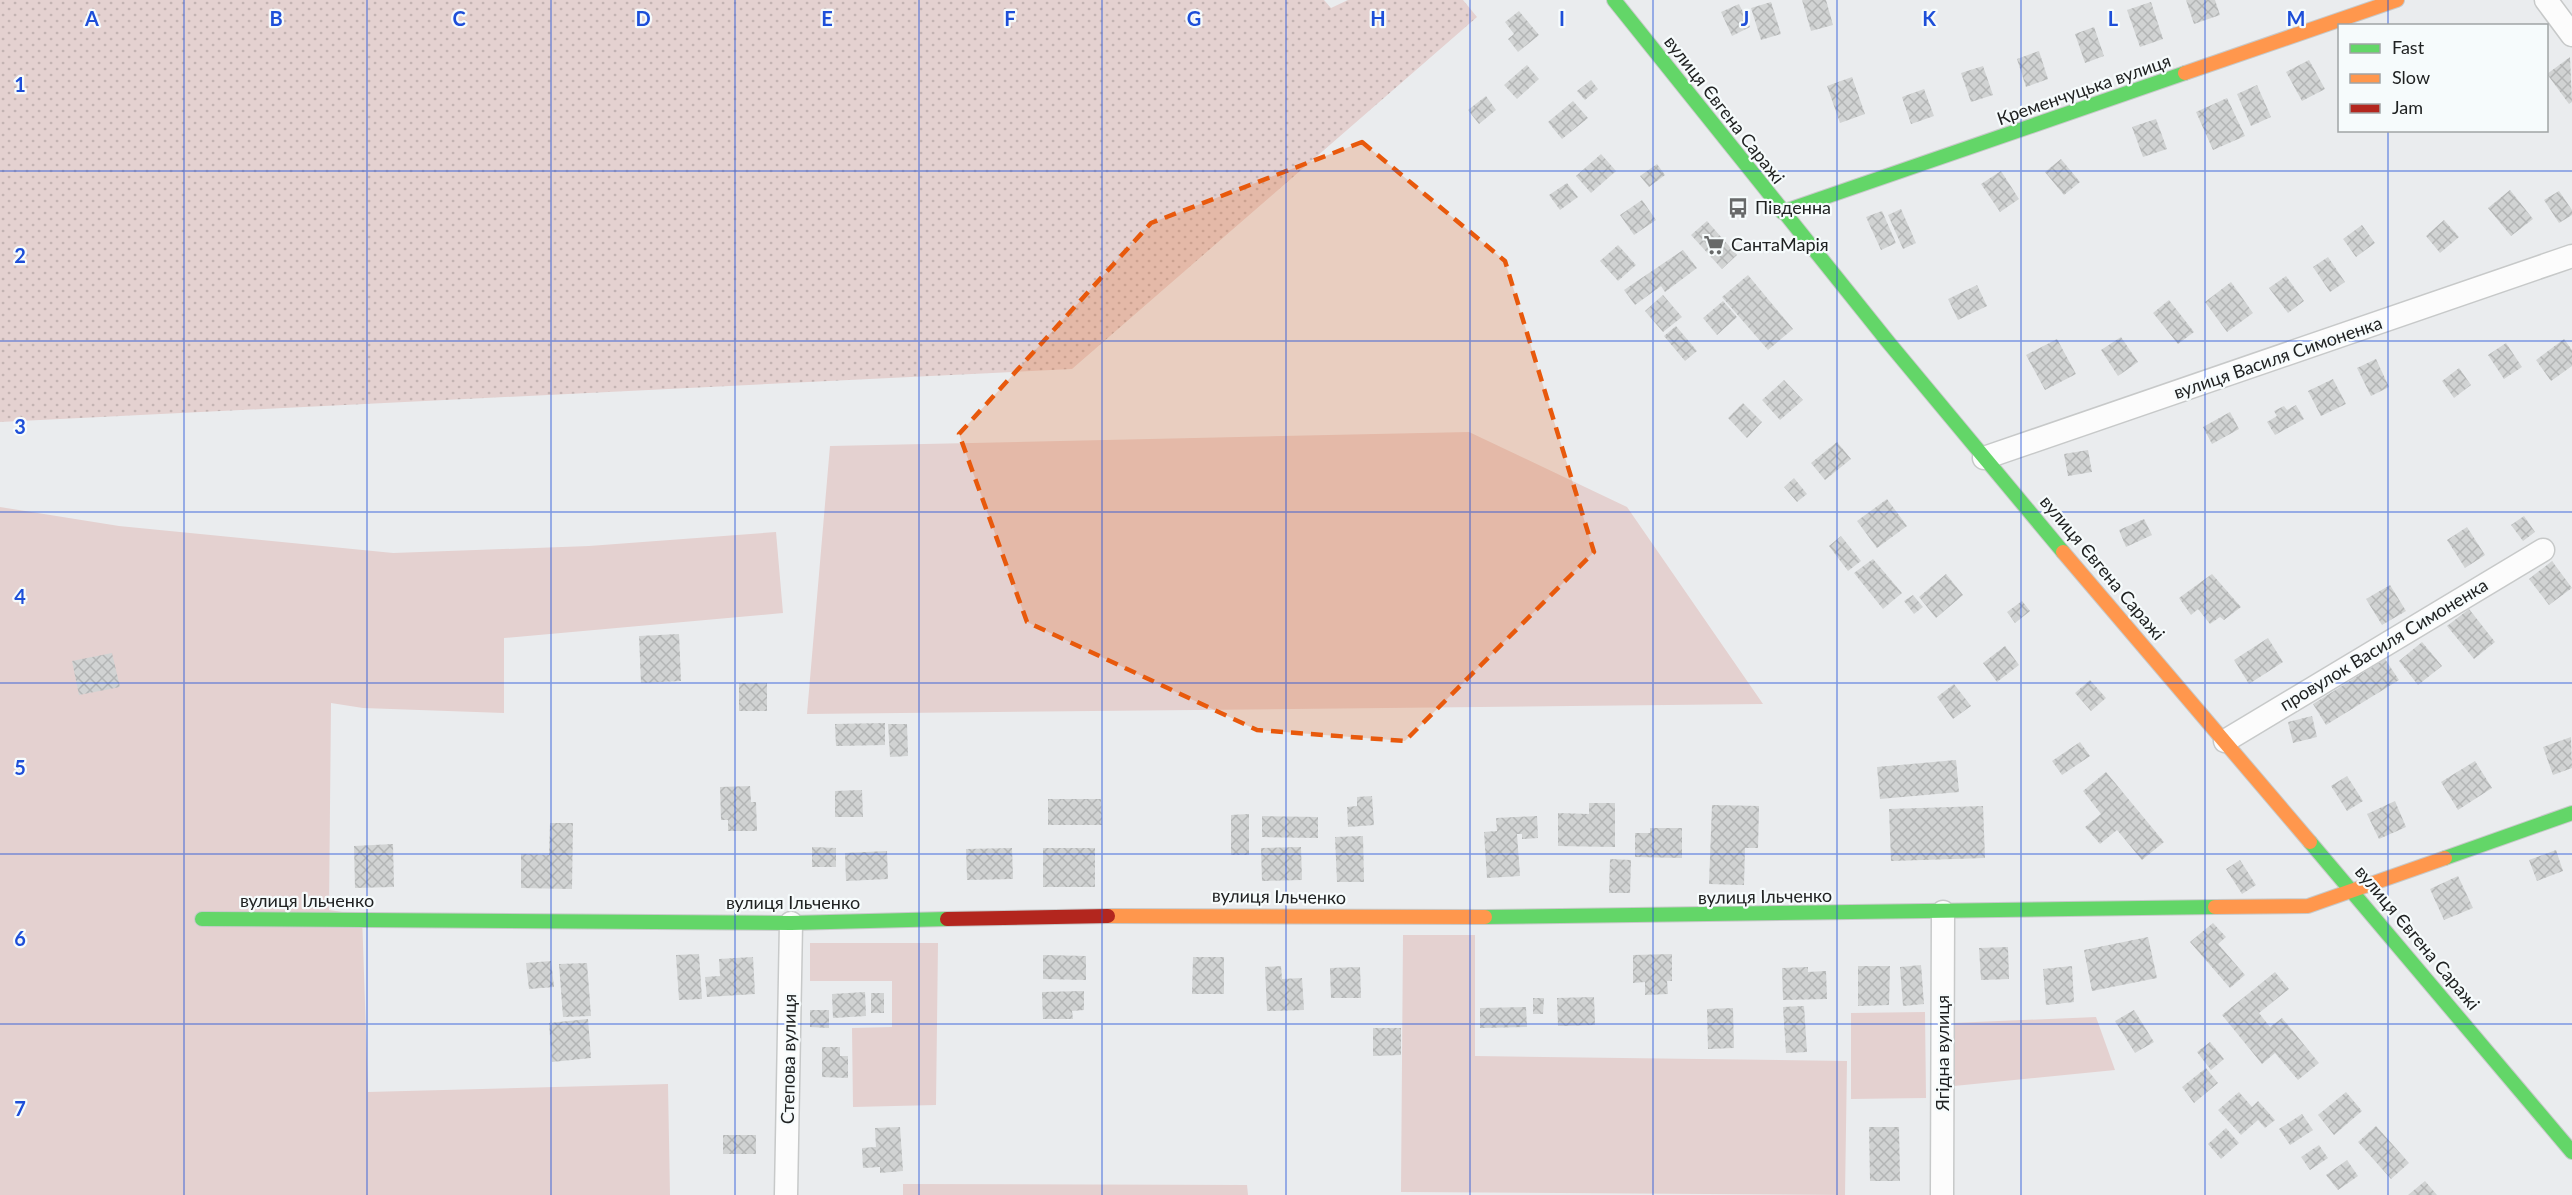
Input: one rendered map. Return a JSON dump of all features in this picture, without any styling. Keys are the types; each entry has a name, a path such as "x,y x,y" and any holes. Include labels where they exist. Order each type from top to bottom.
{"street":[{"name":"Кременчуцька вулиця","path":"1782,212 2397,0"},
{"path":"2546,0 2572,35"},
{"name":"вулиця Євгена Саражі","path":"1616,1 1782,212 1984,458 2353,890 2572,1152"},
{"name":"вулиця Василя Симоненка","path":"1984,458 2572,256"},
{"name":"провулок Василя Симоненка","path":"2225,741 2543,550"},
{"name":"вулиця Ільченко","path":"202,919 791,922 1173,914 1537,918 2308,906 2572,813"},
{"name":"Ягідна вулиця","path":"1942,1195 1943,912"},
{"name":"Степова вулиця","path":"786,1195 791,922"}],"highlighted area":[{"path":"1362,142 1505,261 1594,552 1405,741 1257,730 1027,622 959,434 1151,223"}],"shaded area":[{"path":"0,0 1324,0 1331,8 1348,0 1463,0 1477,17 1072,369 0,422"},
{"path":"1469,432 1627,507 1763,704 807,714 830,446"},
{"path":"0,507 119,526 393,553 589,546 776,532 783,613 504,638 504,713 363,708 331,703 329,910 362,915 368,1092 668,1084 670,1195 0,1195"},
{"path":"1403,935 1475,935 1475,1056 1847,1061 1845,1195 1401,1192"},
{"path":"810,943 938,943 936,1105 853,1107 852,1028 892,1027 892,981 810,981"},
{"path":"1925,1012 1926,1098 1851,1099 1851,1013"},
{"path":"2096,1017 2115,1070 1954,1086 1952,1023"},
{"path":"903,1184 1247,1185 1248,1195 903,1195"}],"building":[{"path":"1802,0 1826,0 1833,25 1811,31"},
{"path":"2186,0 2215,0 2220,15 2194,24"},
{"path":"1771,2 1781,34 1761,40 1751,8"},
{"path":"2151,2 2163,39 2140,47 2127,10"},
{"path":"1739,4 1750,27 1732,36 1721,12"},
{"path":"1519,11 1539,35 1518,52 1508,39 1514,34 1505,22"},
{"path":"2094,27 2104,56 2085,63 2075,34"},
{"path":"2039,51 2048,79 2026,87 2017,59"},
{"path":"2570,57 2572,102 2569,104 2548,73"},
{"path":"2309,60 2325,89 2302,101 2286,72"},
{"path":"1527,65 1539,79 1517,99 1504,85"},
{"path":"1983,66 1993,95 1971,102 1961,73"},
{"path":"1852,77 1865,114 1840,123 1827,86"},
{"path":"1591,80 1598,89 1585,100 1577,91"},
{"path":"2257,85 2271,117 2251,126 2237,94"},
{"path":"1924,89 1934,116 1911,124 1902,97"},
{"path":"1486,96 1496,110 1479,124 1468,110"},
{"path":"2227,98 2245,136 2213,150 2196,112"},
{"path":"1573,101 1588,118 1562,139 1548,122"},
{"path":"2156,119 2167,149 2143,157 2132,127"},
{"path":"1601,154 1616,171 1591,193 1576,176"},
{"path":"2061,159 2080,182 2064,195 2045,172"},
{"path":"1657,164 1665,175 1649,187 1640,176"},
{"path":"2001,171 2019,199 2000,212 1981,184"},
{"path":"1567,183 1578,197 1560,210 1549,195"},
{"path":"2510,190 2533,219 2511,236 2488,208"},
{"path":"2559,191 2572,210 2572,215 2559,223 2544,200"},
{"path":"1642,200 1656,220 1634,235 1620,215"},
{"path":"1901,209 1916,243 1903,249 1888,215"},
{"path":"1882,211 1896,243 1881,250 1866,217"},
{"path":"2444,220 2459,237 2440,253 2426,236"},
{"name":"СантаМарія","path":"1707,221 1737,255 1722,269 1691,235"},
{"path":"2362,225 2375,243 2356,257 2343,239"},
{"path":"1618,245 1636,265 1618,281 1600,261"},
{"path":"1683,250 1697,268 1665,292 1661,286 1635,305 1624,290"},
{"path":"2328,257 2345,282 2330,292 2313,267"},
{"path":"1748,275 1793,329 1768,350 1722,297"},
{"path":"2286,276 2304,301 2288,313 2269,288"},
{"path":"2231,282 2253,313 2227,332 2205,302"},
{"path":"1977,285 1987,306 1958,320 1948,299"},
{"path":"1663,295 1682,317 1663,332 1645,311"},
{"path":"2169,300 2194,332 2178,344 2153,313"},
{"path":"1723,301 1737,317 1717,335 1703,318"},
{"path":"1676,326 1697,351 1685,361 1664,336"},
{"path":"2121,337 2138,362 2118,376 2101,350"},
{"path":"2057,339 2076,374 2045,390 2026,355"},
{"path":"2564,339 2572,350 2572,366 2551,381 2536,360"},
{"path":"2506,343 2522,367 2504,379 2488,355"},
{"path":"2376,359 2389,387 2371,396 2357,368"},
{"path":"2459,368 2471,385 2454,398 2442,381"},
{"path":"2333,379 2346,404 2321,416 2308,391"},
{"path":"1784,380 1803,400 1780,420 1762,400"},
{"path":"1743,403 1762,422 1747,438 1728,418"},
{"path":"2296,405 2304,419 2275,435 2267,422 2277,416 2274,411 2284,406 2287,410"},
{"path":"2230,412 2239,429 2212,444 2203,427"},
{"path":"1837,442 1851,459 1825,480 1811,463"},
{"path":"2088,450 2092,472 2068,476 2064,454"},
{"path":"1794,478 1807,494 1797,502 1784,487"},
{"path":"1887,499 1907,526 1877,548 1857,521"},
{"path":"2524,516 2535,532 2523,541 2511,525"},
{"path":"2144,519 2152,535 2126,547 2119,530"},
{"path":"2467,527 2485,555 2465,568 2447,540"},
{"path":"1841,536 1861,561 1848,571 1829,546"},
{"path":"1873,559 1902,593 1883,609 1854,573"},
{"path":"2552,561 2572,588 2549,605 2529,579"},
{"path":"1946,574 1963,595 1936,618 1919,597"},
{"path":"2212,574 2241,607 2224,620 2220,617 2210,624 2198,609 2191,615 2179,598"},
{"path":"2390,585 2406,611 2382,625 2366,599"},
{"path":"1913,595 1923,607 1914,614 1904,601"},
{"path":"2022,601 2030,611 2015,623 2007,612"},
{"path":"2469,609 2495,642 2474,659 2447,626"},
{"path":"679,634 681,681 641,683 639,636"},
{"path":"2268,638 2283,662 2249,684 2234,660"},
{"path":"2422,642 2442,666 2418,685 2399,661"},
{"path":"2005,646 2019,665 1997,682 1983,663"},
{"path":"112,653 120,687 79,695 72,661"},
{"path":"2385,659 2399,680 2326,725 2313,704"},
{"path":"2090,680 2106,698 2091,711 2075,693"},
{"path":"739,683 767,683 767,711 739,711"},
{"path":"1954,684 1971,706 1953,719 1937,697"},
{"path":"2312,716 2317,737 2293,743 2288,722"},
{"path":"885,723 885,745 836,746 835,724"},
{"path":"888,724 907,724 908,756 890,757"},
{"path":"2571,737 2572,768 2553,775 2543,747"},
{"path":"2080,742 2090,756 2062,775 2052,761"},
{"path":"1956,760 1959,792 1880,799 1877,767"},
{"path":"2475,761 2492,788 2458,810 2441,782"},
{"path":"2106,772 2164,842 2142,860 2117,830 2100,844 2085,827 2101,814 2083,791"},
{"path":"2347,776 2363,801 2347,811 2331,786"},
{"path":"750,786 751,802 756,802 757,831 728,831 728,820 721,820 720,787"},
{"path":"862,790 863,817 835,817 835,791"},
{"path":"1372,796 1374,825 1348,827 1347,807 1357,806 1357,797"},
{"path":"1048,799 1101,799 1102,825 1048,825"},
{"path":"2395,801 2406,827 2379,839 2367,814"},
{"path":"1589,803 1615,803 1615,847 1558,846 1558,813 1589,814"},
{"path":"1712,805 1759,806 1758,848 1745,848 1744,885 1709,884"},
{"path":"1983,806 1985,858 1891,861 1889,809"},
{"path":"1249,814 1249,855 1231,855 1231,815"},
{"path":"1262,816 1318,817 1318,838 1262,837"},
{"path":"1537,816 1538,838 1522,839 1522,834 1517,834 1520,876 1487,878 1484,832 1497,831 1496,818"},
{"path":"550,823 573,823 572,889 521,888 521,854 549,855"},
{"path":"1650,828 1682,828 1682,858 1635,857 1635,833 1650,833"},
{"path":"1363,836 1364,882 1337,882 1335,837"},
{"path":"393,844 394,887 355,888 354,846"},
{"path":"812,847 836,848 836,867 812,867"},
{"path":"1301,847 1302,880 1262,881 1261,848"},
{"path":"1012,848 1013,879 967,880 966,849"},
{"path":"1043,848 1095,848 1095,887 1043,887"},
{"path":"2556,850 2563,871 2537,881 2529,860"},
{"path":"887,851 888,879 846,881 845,853"},
{"path":"1610,859 1631,860 1630,893 1609,893"},
{"path":"2240,860 2256,885 2242,894 2226,869"},
{"path":"2458,876 2473,908 2444,920 2430,889"},
{"path":"2213,923 2226,937 2218,944 2245,975 2230,988 2190,942"},
{"path":"2148,937 2157,978 2092,991 2084,950"},
{"path":"2008,947 2009,979 1981,980 1979,948"},
{"path":"699,954 702,999 679,1000 676,955"},
{"path":"1672,954 1672,981 1667,981 1668,994 1645,995 1645,982 1633,983 1633,955"},
{"path":"1043,955 1086,956 1086,980 1043,979"},
{"path":"753,957 755,994 707,997 705,977 720,976 719,959"},
{"path":"1193,957 1224,957 1224,994 1192,994"},
{"path":"551,961 554,987 529,989 526,963"},
{"path":"587,963 591,1016 563,1017 559,964"},
{"path":"1921,965 1924,1004 1903,1006 1900,967"},
{"path":"1281,966 1282,979 1302,978 1304,1010 1267,1011 1265,967"},
{"path":"1858,966 1890,966 1889,1005 1858,1006"},
{"path":"2072,966 2074,1002 2046,1005 2043,969"},
{"path":"1360,967 1361,998 1331,998 1330,968"},
{"path":"1808,967 1808,972 1826,971 1827,999 1783,1000 1782,968"},
{"path":"2275,972 2289,989 2259,1013 2270,1027 2282,1018 2319,1063 2298,1080 2275,1053 2262,1064 2222,1015"},
{"path":"1084,991 1084,1010 1072,1011 1073,1019 1043,1019 1042,992"},
{"path":"865,992 866,1016 833,1018 832,994"},
{"path":"871,993 884,993 884,1013 871,1013"},
{"path":"1594,997 1595,1025 1558,1026 1557,998"},
{"path":"1533,998 1544,998 1543,1014 1533,1014"},
{"path":"1804,1006 1807,1052 1786,1053 1783,1007"},
{"path":"1526,1007 1527,1027 1480,1028 1480,1008"},
{"path":"1733,1008 1734,1048 1708,1049 1707,1009"},
{"path":"810,1010 829,1010 829,1028 810,1027"},
{"path":"2134,1010 2154,1042 2135,1053 2115,1021"},
{"path":"588,1019 591,1058 552,1062 549,1023"},
{"path":"1373,1028 1401,1028 1401,1055 1373,1056"},
{"path":"2210,1042 2224,1059 2211,1070 2197,1052"},
{"path":"822,1047 840,1047 840,1056 848,1056 848,1078 822,1077"},
{"path":"2206,1068 2218,1083 2194,1103 2182,1087"},
{"path":"2239,1092 2252,1107 2258,1101 2275,1120 2265,1128 2258,1120 2241,1135 2218,1110"},
{"path":"2346,1092 2362,1111 2334,1135 2318,1115"},
{"path":"2302,1114 2313,1130 2290,1145 2279,1129"},
{"path":"2376,1126 2409,1163 2391,1179 2358,1142"},
{"path":"900,1127 903,1171 880,1173 880,1167 863,1168 862,1148 876,1147 875,1128"},
{"path":"1869,1127 1899,1127 1900,1181 1870,1181"},
{"path":"2226,1128 2239,1143 2221,1159 2208,1144"},
{"path":"723,1135 756,1135 756,1154 723,1154"},
{"path":"2319,1145 2328,1158 2310,1170 2301,1157"},
{"path":"2347,1160 2358,1176 2338,1190 2326,1175"},
{"path":"2425,1181 2437,1195 2408,1195"}],"traffic: fast":[{"path":"1614,0 1889,343 2063,552"},
{"path":"1782,212 2185,73"},
{"path":"2445,858 2572,813"},
{"path":"2310,842 2572,1152"},
{"path":"1485,917 2215,907"},
{"path":"202,919 791,923 947,919"}],"traffic: slow":[{"path":"2185,73 2397,0"},
{"path":"2063,552 2310,842"},
{"path":"2215,907 2308,906 2445,858"},
{"path":"1108,916 1485,917"}],"traffic: jam":[{"path":"947,919 1108,916"}],"place":[{"name":"Південна","path":"1738,208"},
{"name":"СантаМарія","path":"1714,245"}]}
